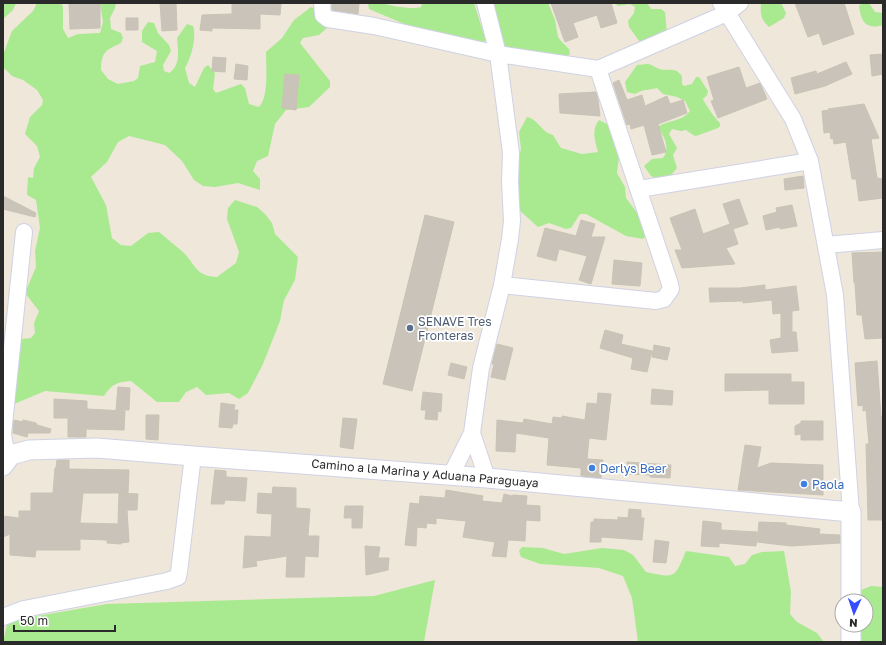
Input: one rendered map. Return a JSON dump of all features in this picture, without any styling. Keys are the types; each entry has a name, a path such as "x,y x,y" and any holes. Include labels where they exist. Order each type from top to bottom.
{"street":[{"path":"322,3 323,15 328,19 374,26 498,54 598,69 724,8 740,3"},
{"path":"451,474 472,434 481,368 502,285 512,221 510,182 511,153 498,54 485,3"},
{"path":"724,8 793,119 810,161 835,295 851,512 851,593"},
{"path":"502,285 656,301 664,299 671,289 598,69"},
{"path":"639,189 810,161"},
{"path":"7,460 4,434 24,232"},
{"path":"826,245 883,240"},
{"path":"472,434 487,478"},
{"name":"Camino a la Marina y Aduana Paraguaya","path":"7,460 29,450 97,448 451,474 851,512"},
{"path":"3,617 24,609 161,583 174,580 178,577 192,456"}],"green space":[{"path":"3,3 16,3 13,10 3,19"},
{"path":"37,3 61,3 63,7 63,29 68,38 78,34 100,33 103,22 100,3 116,3 110,18 111,29 121,33 123,38 121,43 105,52 102,59 101,70 108,79 118,84 134,81 138,78 140,66 155,62 157,51 142,42 142,31 148,22 154,23 158,33 169,45 171,51 163,65 164,71 169,73 173,70 177,62 177,38 187,24 193,26 193,47 185,68 189,83 195,87 204,68 208,65 215,73 213,89 216,93 241,84 245,88 249,104 259,107 266,89 266,52 282,38 294,20 311,7 316,9 328,27 319,35 303,38 300,43 330,81 330,87 309,107 286,110 275,124 268,156 257,161 253,171 260,179 260,190 238,183 215,187 203,186 194,180 182,161 165,145 129,136 118,142 107,162 91,177 106,205 112,238 121,245 131,246 148,233 159,232 183,252 200,272 204,275 217,277 236,263 239,252 227,219 228,208 235,200 257,207 265,214 272,223 275,234 298,257 295,280 284,300 280,321 263,364 248,393 239,399 229,393 206,395 197,387 186,392 179,402 157,402 131,381 115,384 104,396 45,391 14,404 16,349 21,339 31,338 35,333 34,323 39,311 25,293 36,267 35,251 40,228 36,200 27,195 28,177 33,178 34,168 40,157 37,146 25,134 30,117 42,105 43,100 37,90 23,80 12,76 4,68 3,55 12,31 33,11"},
{"path":"382,3 408,8 417,8 421,7 422,3 474,3 486,41 475,43 421,31 369,9 368,4"},
{"path":"490,3 548,3 555,20 558,37 569,49 570,54 566,57 507,49 498,35"},
{"path":"615,3 647,3 651,9 661,9 665,12 667,33 642,45 629,27 628,21 634,13 635,7 630,4 618,6"},
{"path":"761,3 781,3 786,13 784,18 769,27 764,22 762,16"},
{"path":"862,3 869,3 875,12 883,13 883,25 872,26 865,23 861,16 859,6"},
{"path":"648,64 664,70 676,71 682,76 682,84 684,86 692,84 696,77 699,77 708,91 707,95 703,99 720,123 718,128 696,136 686,130 681,131 672,129 669,134 677,148 673,155 677,168 671,175 662,181 651,176 644,166 652,159 663,158 665,154 666,143 659,126 680,119 690,111 685,101 677,97 663,94 657,88 644,90 635,94 627,92 625,82 637,65"},
{"path":"527,117 534,120 545,131 553,135 561,148 582,154 598,152 594,132 599,120 609,125 619,157 617,173 625,187 626,198 646,225 647,235 643,239 626,236 586,214 580,214 571,228 566,229 549,223 538,227 519,210 513,188 521,149 519,132"},
{"path":"522,547 543,548 564,554 602,548 624,550 633,555 646,572 663,575 669,575 676,572 686,551 729,557 735,566 745,564 752,555 762,552 784,551 791,592 790,614 797,622 817,633 824,642 638,642 632,598 623,576 599,568 540,564 521,557 519,551"},
{"path":"435,580 424,642 3,642 8,621 107,604 374,596"},
{"path":"871,586 883,587 883,642 856,642 859,633 874,633 874,593 859,593 861,590"}],"building":[{"path":"69,3 100,3 100,28 70,29"},
{"path":"160,3 176,3 177,30 162,31"},
{"path":"232,3 281,4 280,15 260,14 260,29 212,28 212,31 200,30 202,15 232,14"},
{"path":"332,3 359,3 358,14 332,10"},
{"path":"551,3 611,3 617,23 601,28 597,15 573,23 578,37 565,42"},
{"path":"795,3 844,3 854,34 823,45 819,33 808,37"},
{"path":"126,18 138,18 138,30 126,30"},
{"path":"883,54 883,74 872,76 870,55"},
{"path":"213,57 226,58 225,72 212,71"},
{"path":"846,62 852,74 825,86 795,94 791,78 816,71 817,74"},
{"path":"236,64 248,66 247,80 234,79"},
{"path":"739,67 746,88 760,83 767,99 718,118 711,101 714,100 707,77"},
{"path":"285,74 299,75 296,110 282,108"},
{"path":"619,80 627,100 642,95 645,106 667,96 670,104 683,100 687,113 658,124 666,152 652,155 644,125 631,129 630,124 627,125 613,83"},
{"path":"596,92 600,116 560,113 559,94"},
{"path":"864,104 879,138 871,139 877,178 883,179 883,198 859,201 856,179 852,179 846,142 834,144 833,138 831,139 830,132 824,133 822,111"},
{"path":"803,176 804,188 785,190 784,179"},
{"path":"3,196 36,213 35,217 3,209"},
{"path":"739,199 748,224 733,229 738,244 726,248 735,264 682,268 675,250 682,250 670,218 695,209 703,234 730,224 723,204"},
{"path":"792,205 797,226 766,230 763,216 777,212 776,208"},
{"path":"425,215 454,222 412,391 383,384"},
{"path":"581,220 595,224 591,237 605,237 591,284 579,280 587,256 559,249 556,261 537,256 545,228 576,236"},
{"path":"883,252 883,338 865,339 862,315 857,315 852,253"},
{"path":"614,260 642,263 640,286 612,284"},
{"path":"765,285 765,290 796,286 799,310 792,311 792,332 796,332 798,351 772,353 770,340 781,338 781,313 773,314 772,300 743,303 743,301 710,302 709,288 740,288"},
{"path":"605,330 623,335 621,344 652,351 647,372 631,369 633,358 600,348"},
{"path":"497,344 513,348 505,380 491,377 494,364 492,364"},
{"path":"654,345 670,348 667,360 652,357"},
{"path":"877,361 881,417 883,417 883,520 868,520 866,444 869,444 866,410 863,411 863,405 858,406 855,363"},
{"path":"451,363 467,367 464,379 448,375"},
{"path":"725,374 791,374 791,382 804,382 804,404 769,404 769,390 725,391"},
{"path":"118,387 130,388 129,410 116,410"},
{"path":"652,389 673,391 672,405 651,404"},
{"path":"423,392 442,394 441,412 438,411 437,420 425,419 426,410 421,410"},
{"path":"598,393 611,394 606,440 589,438 587,459 603,460 601,478 581,476 581,468 547,465 549,438 516,433 515,452 496,451 497,420 523,423 524,419 552,424 553,417 562,418 562,416 585,420 587,403 597,404"},
{"path":"54,399 87,401 87,409 125,411 124,430 86,429 86,437 68,437 68,418 54,418"},
{"path":"221,403 235,405 234,410 238,410 237,424 233,424 232,428 219,427"},
{"path":"146,415 159,415 158,440 146,439"},
{"path":"343,418 357,419 353,449 340,447"},
{"path":"14,420 23,422 23,420 36,423 37,425 51,429 50,433 28,433 27,437 13,433"},
{"path":"801,421 823,421 823,440 801,440 801,434 795,435 795,426 801,423"},
{"path":"745,445 761,447 757,468 771,463 823,465 823,495 738,490"},
{"path":"57,460 69,460 69,469 129,470 128,493 119,493 138,494 137,510 127,510 129,542 121,544 107,543 107,540 80,539 80,550 36,550 35,557 10,555 10,534 3,537 3,516 19,518 19,511 31,511 31,493 53,493","holes":["83,493 119,493 118,524 80,523"]},
{"path":"627,462 671,465 670,478 627,474"},
{"path":"215,470 226,471 226,477 247,478 245,501 225,500 224,504 211,504"},
{"path":"273,487 296,488 296,508 310,509 308,536 319,536 318,557 305,556 304,577 286,577 287,556 256,561 257,566 243,568 245,536 271,537 272,514 257,513 258,493 272,494"},
{"path":"446,490 483,496 482,501 502,503 504,494 512,496 527,496 526,505 540,506 540,521 526,520 525,541 508,540 506,557 492,556 495,542 463,537 466,521 436,518 436,524 427,523 426,528 417,527 416,546 405,545 410,503 419,504 418,516 420,496 445,498"},
{"path":"345,506 363,506 362,528 352,528 352,518 344,518"},
{"path":"629,509 641,510 641,518 644,518 642,540 601,537 601,542 590,542 591,522 594,522 594,519 618,520 618,517 628,518"},
{"path":"703,521 721,523 721,530 757,532 756,546 719,543 719,547 701,546"},
{"path":"759,522 786,523 786,525 820,529 819,534 840,535 840,543 791,546 757,542"},
{"path":"655,540 669,542 666,563 653,562"},
{"path":"365,546 380,547 378,558 389,558 388,570 366,575"}],"place":[{"name":"SENAVE Tres Fronteras","path":"410,328"},
{"name":"Derlys Beer","path":"592,468"},
{"name":"Paola","path":"804,484"}]}
